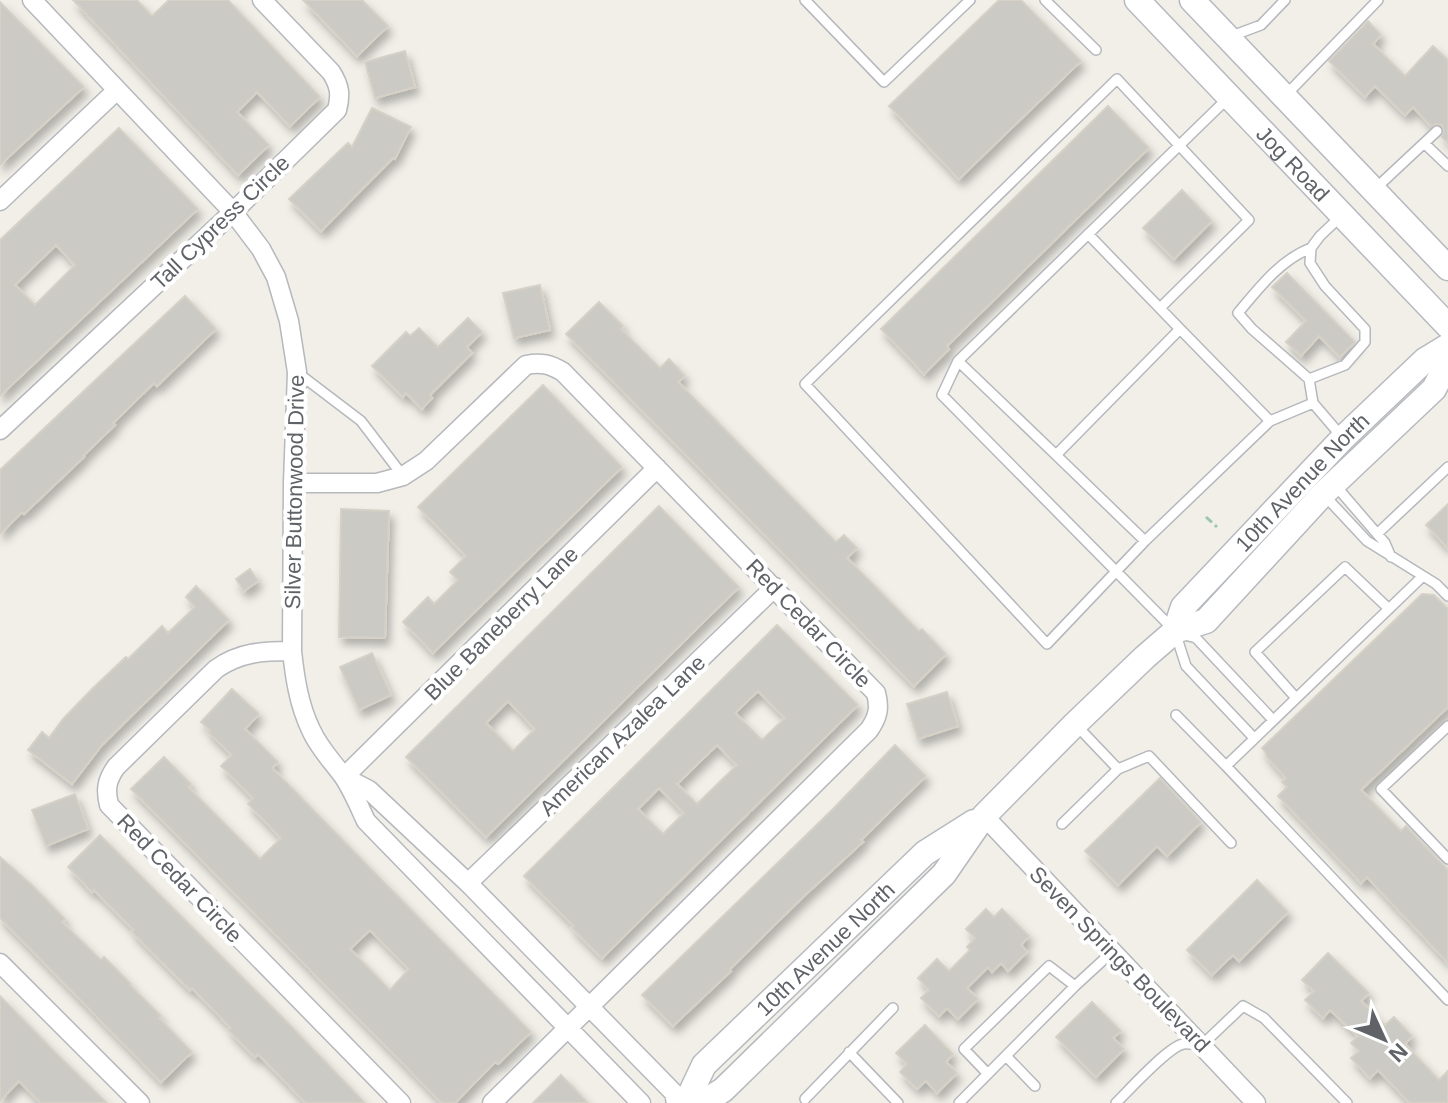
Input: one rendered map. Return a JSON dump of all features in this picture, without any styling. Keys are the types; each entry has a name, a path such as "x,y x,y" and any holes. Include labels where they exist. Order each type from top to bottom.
{"street":[{"name":"Silver Buttonwood Drive","path":"32,0 233,212 261,249 276,277 289,321 297,372 292,651 301,706 311,731 325,755 344,777 366,821 641,1103"},
{"name":"Tall Cypress Circle","path":"0,430 337,110 341,97 331,72 262,0"},
{"name":"Jog Road","path":"1137,0 1448,326"},
{"name":"Jog Road","path":"1192,0 1448,268"},
{"path":"0,201 117,90"},
{"name":"10th Avenue North","path":"1175,631 1183,607 1343,438 1425,360 1448,346"},
{"name":"Red Cedar Circle","path":"293,483 377,483 403,476 426,461 526,365 538,362 552,365 563,372 876,693 879,706 877,719 869,730 492,1103"},
{"name":"10th Avenue North","path":"702,1103 723,1090 944,874 984,816 1145,657 1175,631 1206,621 1328,489 1434,389 1448,362"},
{"name":"Blue Baneberry Lane","path":"344,777 657,468"},
{"name":"American Azalea Lane","path":"468,883 775,587"},
{"name":"Red Cedar Circle","path":"292,651 254,652 228,661 216,669 116,767 108,778 106,792 109,805 401,1103"},
{"name":"Silver Buttonwood Drive","path":"344,777 369,790 468,883 674,1093 676,1103"},
{"name":"10th Avenue North","path":"686,1103 704,1065 925,853 984,816"},
{"name":"Seven Springs Boulevard","path":"984,816 1256,1103"},
{"path":"0,963 140,1103"}],"lane":[{"path":"805,0 884,82 970,0"},
{"path":"1045,0 1096,50"},
{"path":"1228,37 1261,25 1285,0"},
{"path":"1284,97 1378,0"},
{"path":"1160,308 1249,220 1117,79 805,384 1047,644 1145,541 1270,421 1313,403"},
{"path":"1229,97 958,361 942,395 1175,631 1196,638 1273,720"},
{"path":"1374,190 1437,131"},
{"path":"1424,143 1448,166"},
{"path":"1342,215 1311,248 1298,253 1268,278 1238,313 1309,379 1313,403 1343,438"},
{"path":"1088,234 1270,421"},
{"path":"1309,379 1345,365 1365,342 1365,329 1325,286 1310,263 1311,248"},
{"path":"1056,455 1180,329"},
{"path":"958,361 1145,541"},
{"path":"297,372 361,421 403,476"},
{"path":"1377,534 1448,467"},
{"path":"1328,489 1377,534 1391,557"},
{"path":"1328,489 1367,541 1436,584 1448,596"},
{"path":"1296,698 1255,652 1345,567 1389,609"},
{"path":"1226,766 1423,576"},
{"path":"1175,631 1186,666 1254,738"},
{"path":"1176,715 1448,1000"},
{"path":"1075,724 1118,769"},
{"path":"1448,726 1381,789 1448,859"},
{"path":"1062,824 1118,769 1149,756 1231,843"},
{"path":"959,1103 1113,951"},
{"path":"988,1074 964,1049 1049,966 1075,986"},
{"path":"1116,1103 1176,1048 1183,1044 1202,1045 1243,1006 1264,1018 1347,1103"},
{"path":"805,1099 893,1008"},
{"path":"849,1052 898,1103"},
{"path":"1006,1056 1035,1086"}],"path":[{"path":"1206,517 1217,527"}],"building":[{"path":"73,0 137,0 152,16 169,0 228,0 320,97 290,126 257,92 237,112 269,145 238,175"},
{"path":"303,0 362,0 388,26 357,56"},
{"path":"999,0 1021,0 1081,61 959,179 889,106"},
{"path":"0,2 84,87 0,165"},
{"path":"1368,21 1381,35 1373,44 1405,76 1433,46 1448,60 1448,143 1442,137 1442,125 1431,126 1413,107 1405,115 1375,86 1365,97 1329,61"},
{"path":"405,51 415,87 375,98 365,62"},
{"path":"1108,106 1149,148 947,346 949,349 924,374 881,329"},
{"path":"372,108 411,127 395,159 321,231 289,199 348,143 352,147"},
{"path":"119,128 198,209 0,396 0,240","holes":["56,245 75,265 35,305 15,285"]},
{"path":"1182,190 1212,221 1174,259 1143,228"},
{"path":"1287,273 1355,342 1340,357 1319,336 1301,356 1286,342 1306,321 1272,287"},
{"path":"540,285 550,330 514,338 503,293"},
{"path":"185,296 216,329 157,386 154,383 84,457 0,534 0,470"},
{"path":"599,302 660,368 669,359 685,376 678,382 836,542 844,535 857,548 847,558 946,654 914,686 566,334"},
{"path":"468,318 482,332 467,347 472,353 430,395 432,398 422,409 406,393 403,397 372,366 406,332 410,336 419,328 438,347"},
{"path":"543,385 622,467 433,653 403,622 428,597 434,604 458,580 450,572 466,556 418,507"},
{"path":"1448,504 1448,548 1426,525"},
{"path":"659,506 739,587 486,837 406,757","holes":["508,701 535,729 513,751 486,723"]},
{"path":"341,509 389,511 385,638 339,637"},
{"path":"250,569 258,581 244,591 236,579"},
{"path":"196,586 229,620 102,745 72,784 28,750 42,732 49,738 93,688 162,626 168,633 195,607 186,597"},
{"path":"1422,594 1434,595 1448,609 1448,707 1361,790 1401,831 1406,826 1448,870 1448,963 1367,877 1361,883 1278,796 1287,787 1282,782 1286,778 1262,748"},
{"path":"777,625 858,705 602,958 524,876","holes":["758,691 785,718 762,740 735,713","717,745 737,765 697,804 677,784","659,788 684,813 663,834 638,809"]},
{"path":"372,653 391,695 359,710 340,667"},
{"path":"232,689 259,714 245,729 278,762 272,768 531,1032 498,1064 495,1062 455,1103 442,1103 131,789 164,757 191,784 188,787 260,859 281,838 248,804 253,798 221,766 232,755 201,722","holes":["370,930 409,969 390,990 350,949"]},
{"path":"947,692 958,726 918,739 907,704"},
{"path":"895,745 926,776 861,840 863,842 673,1026 642,995"},
{"path":"1160,778 1201,822 1167,856 1157,846 1118,885 1085,851"},
{"path":"75,794 88,829 46,846 32,810"},
{"path":"100,835 365,1103 306,1103 258,1054 255,1057 228,1030 231,1028 192,988 190,990 132,932 134,930 68,867"},
{"path":"0,857 33,886 65,919 62,922 101,960 104,957 131,984 192,1052 161,1082 0,918"},
{"path":"1257,880 1288,912 1239,961 1233,955 1212,975 1187,950"},
{"path":"986,909 994,917 1002,909 1029,936 1021,945 1027,952 1008,971 1001,963 992,972 988,967 967,988 978,999 958,1019 947,1008 939,1016 921,998 929,990 918,978 937,959 949,971 970,950 967,947 975,938 966,929"},
{"path":"1328,953 1369,993 1361,1001 1385,1025 1394,1017 1412,1036 1405,1044 1439,1080 1448,1071 1448,1103 1410,1103 1378,1070 1370,1078 1351,1058 1359,1051 1351,1043 1358,1036 1330,1010 1323,1018 1305,1000 1314,991 1302,980"},
{"path":"0,996 107,1103 41,1103 19,1081 0,1101"},
{"path":"1092,1002 1121,1031 1113,1038 1124,1049 1096,1077 1056,1037"},
{"path":"925,1025 953,1054 946,1062 957,1073 937,1093 926,1081 917,1089 900,1072 907,1064 896,1053"},
{"path":"561,1075 588,1103 533,1103"}]}
